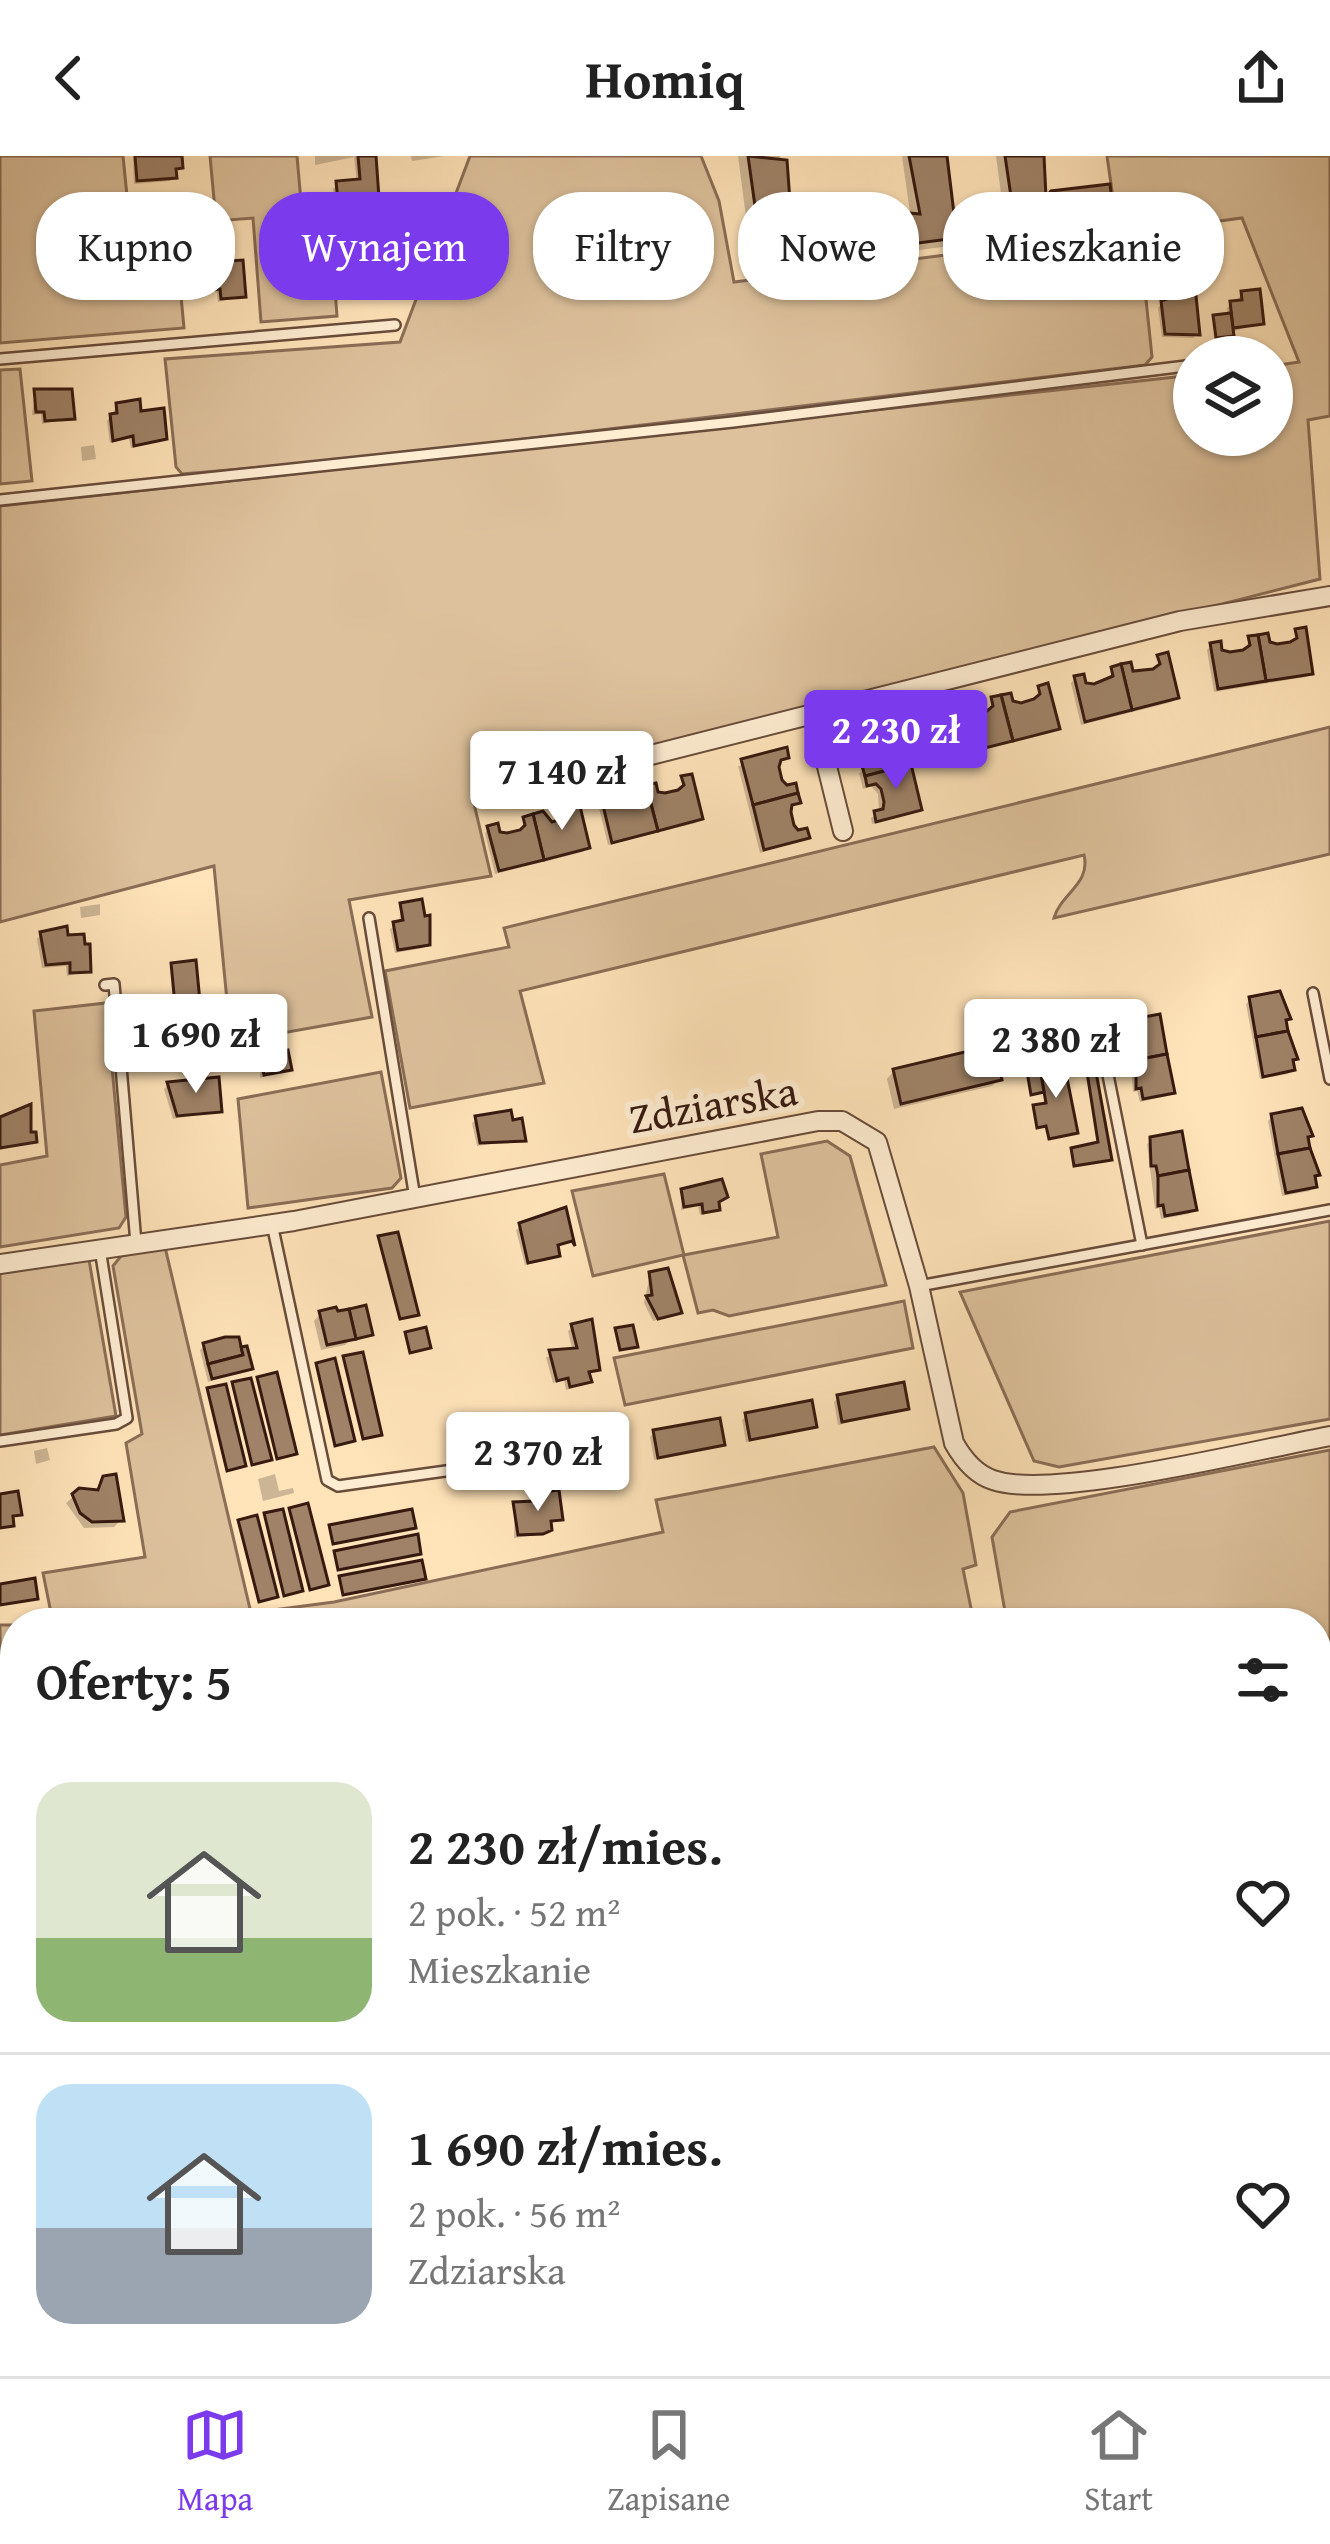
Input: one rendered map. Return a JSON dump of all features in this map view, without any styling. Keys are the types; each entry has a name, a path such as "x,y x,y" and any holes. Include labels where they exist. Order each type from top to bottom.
{"street":[{"path":"493,795 1180,621 1330,596"},
{"path":"814,714 843,831"},
{"name":"Zdziarska","path":"0,1264 272,1224 818,1121 842,1121 878,1142 919,1286 954,1443 964,1462 988,1479 1051,1486 1330,1436"}],"lane":[{"path":"0,359 395,325"},
{"path":"0,500 733,422 1173,368"},
{"path":"369,918 415,1198"},
{"path":"105,985 114,984 136,1243"},
{"path":"1313,993 1330,1079"},
{"path":"1100,1035 1142,1245"},
{"path":"919,1286 1330,1210"},
{"path":"272,1224 327,1480 338,1486 554,1456"},
{"path":"0,1442 127,1418 100,1249"}],"shaded area":[{"path":"0,156 123,156 127,192 36,192 36,300 181,300 184,328 0,343"},
{"path":"210,156 297,156 300,192 259,192 259,296 253,218 235,219 235,192 213,192"},
{"path":"470,156 701,156 719,201 738,300 919,300 919,258 943,255 943,300 1146,300 1152,357 1145,365 357,459 182,474 176,467 165,359 400,342 416,300 509,300 509,192 456,192"},
{"path":"1107,156 1330,156 1330,416 1308,420 1320,579 472,795 491,876 349,900 372,1017 231,1042 214,866 0,922 0,506 1173,377 1173,456 1293,456 1293,363 1299,362 1293,336 1289,336 1242,218 1224,220 1224,192 1112,192"},
{"path":"259,300 336,300 337,316 261,322"},
{"path":"20,369 32,481 0,484 0,370"},
{"path":"1330,727 1330,854 1054,918 1083,874 1084,855 520,991 544,1083 410,1108 385,971 509,947 504,928"},
{"path":"106,1003 126,1217 119,1228 0,1247 0,1165 47,1156 34,1011"},
{"path":"381,1072 401,1178 392,1188 248,1208 238,1099"},
{"path":"827,1141 850,1156 886,1285 729,1316 713,1310 698,1313 683,1255 593,1276 572,1191 664,1174 684,1255 778,1237 761,1154"},
{"path":"1330,1221 1330,1419 1059,1467 1034,1461 960,1292"},
{"path":"165,1247 250,1608 50,1608 43,1573 145,1557 126,1443 142,1434 113,1266 121,1256"},
{"path":"89,1260 116,1416 0,1435 0,1273"},
{"path":"904,1301 913,1348 625,1405 614,1358"},
{"path":"934,1447 963,1493 976,1565 963,1569 971,1608 289,1608 663,1532 656,1500"},
{"path":"1330,1450 1330,1608 1004,1608 992,1537 1010,1512"}],"building":[{"path":"135,156 182,156 183,168 176,169 177,178 137,181"},
{"path":"358,156 376,156 379,192 337,192 336,181 360,179"},
{"path":"748,156 787,160 789,192 753,192"},
{"path":"909,156 947,156 951,192 943,192 943,240 919,243 919,192"},
{"path":"1005,156 1044,156 1046,192 1010,192"},
{"path":"1110,184 1111,192 1050,192 1051,191"},
{"path":"243,260 246,297 235,298 235,261"},
{"path":"1260,289 1264,324 1233,328 1230,301 1242,300 1241,291"},
{"path":"1196,300 1200,335 1165,334 1161,301"},
{"path":"1231,313 1234,336 1216,336 1213,315"},
{"path":"34,389 72,389 75,419 45,421 44,412 36,412"},
{"path":"140,399 141,411 164,408 167,439 134,446 133,436 113,441 110,414 117,413 116,403"},
{"path":"1306,627 1313,674 1266,681 1258,635 1268,633 1270,642 1277,644 1290,642 1297,638 1295,629"},
{"path":"1258,635 1266,681 1218,689 1210,643 1221,641 1222,650 1230,652 1243,650 1250,645 1248,636"},
{"path":"1168,652 1179,698 1132,710 1121,664 1131,662 1133,671 1153,669 1160,664 1157,655"},
{"path":"1121,664 1132,710 1085,722 1074,676 1084,674 1086,683 1094,684 1113,676 1111,667"},
{"path":"1048,683 1060,729 1013,741 1001,695 1011,693 1013,701 1021,703 1034,699 1040,694 1038,686"},
{"path":"1001,695 1013,741 965,753 954,707 964,704 966,713 987,711 993,706 991,697"},
{"path":"899,719 911,764 865,776 862,766 871,764 872,757 869,744 865,738 856,741 853,730"},
{"path":"787,747 789,758 781,760 779,767 782,780 787,785 796,783 798,793 753,805 741,759"},
{"path":"911,764 922,810 876,822 874,811 883,809 881,789 876,784 867,786 865,776"},
{"path":"692,774 703,819 658,831 646,785 656,783 658,792 678,790 684,785 681,776"},
{"path":"646,785 658,831 612,843 601,797 611,794 613,803 620,805 633,801 638,797 636,788"},
{"path":"798,793 801,803 792,805 791,812 794,825 798,830 807,828 810,838 764,850 753,805"},
{"path":"579,802 590,848 544,860 533,814 543,811 552,822 565,818 570,814 568,805"},
{"path":"533,814 544,860 499,871 487,826 498,823 500,832 507,833 520,830 525,825 523,817"},
{"path":"422,899 425,916 430,915 430,945 398,950 393,922 403,920 400,903"},
{"path":"67,926 68,935 84,934 85,944 90,944 91,972 70,973 70,963 46,965 40,932"},
{"path":"196,960 204,1044 179,1047 171,963"},
{"path":"1280,991 1291,1019 1286,1020 1288,1031 1256,1037 1249,997"},
{"path":"1084,1006 1112,1160 1074,1166 1071,1148 1098,1142 1078,1015 1062,1018 1059,1012"},
{"path":"1160,1014 1167,1054 1136,1060 1125,1032 1130,1031 1128,1020"},
{"path":"1288,1031 1298,1059 1293,1060 1295,1070 1263,1077 1256,1037"},
{"path":"994,1045 1002,1080 901,1104 893,1069"},
{"path":"288,1050 292,1070 264,1075 260,1056"},
{"path":"1167,1054 1175,1093 1143,1099 1141,1088 1136,1089 1136,1060"},
{"path":"1063,1058 1078,1133 1049,1139 1046,1126 1037,1128 1033,1105 1046,1103 1039,1063"},
{"path":"1039,1063 1044,1092 1031,1095 1026,1066"},
{"path":"219,1077 222,1112 177,1116 167,1082"},
{"path":"31,1104 31,1132 36,1132 37,1142 0,1148 0,1117"},
{"path":"1302,1108 1313,1136 1308,1137 1310,1148 1278,1154 1271,1114"},
{"path":"511,1110 513,1120 522,1118 526,1141 480,1143 475,1116"},
{"path":"1182,1131 1189,1170 1158,1176 1156,1166 1151,1166 1150,1137"},
{"path":"1310,1148 1320,1175 1315,1176 1317,1187 1286,1193 1278,1154"},
{"path":"1189,1170 1197,1210 1165,1216 1163,1205 1158,1206 1158,1176"},
{"path":"722,1179 728,1197 719,1202 720,1210 703,1213 702,1204 684,1207 681,1189"},
{"path":"566,1207 575,1246 572,1241 558,1245 560,1256 528,1263 519,1223"},
{"path":"398,1232 419,1315 400,1319 378,1236"},
{"path":"668,1268 682,1313 658,1319 646,1296 652,1295 649,1272"},
{"path":"366,1305 373,1335 356,1339 349,1309"},
{"path":"336,1307 338,1311 349,1309 356,1339 327,1345 319,1311"},
{"path":"592,1319 600,1370 589,1372 592,1382 570,1387 568,1378 557,1381 549,1350 577,1348 571,1324"},
{"path":"633,1325 638,1347 620,1350 615,1328"},
{"path":"426,1327 431,1348 410,1353 405,1332"},
{"path":"239,1337 243,1355 208,1364 203,1343"},
{"path":"247,1346 253,1369 212,1379 208,1364 243,1355 241,1347"},
{"path":"363,1352 382,1435 363,1439 343,1356"},
{"path":"335,1358 355,1441 335,1446 316,1363"},
{"path":"277,1372 297,1454 277,1459 257,1377"},
{"path":"251,1378 272,1460 252,1465 232,1382"},
{"path":"904,1382 909,1409 842,1422 837,1395"},
{"path":"226,1384 246,1466 227,1471 207,1388"},
{"path":"812,1400 817,1427 750,1440 745,1413"},
{"path":"720,1418 725,1445 658,1458 653,1430"},
{"path":"116,1474 124,1521 92,1522 80,1513 72,1494 79,1488 98,1490 103,1476"},
{"path":"559,1490 563,1520 551,1521 552,1530 543,1534 518,1535 513,1502 536,1501 542,1492"},
{"path":"18,1491 22,1515 13,1516 14,1526 0,1528 0,1494"},
{"path":"308,1503 329,1585 310,1590 289,1508"},
{"path":"283,1509 303,1591 284,1596 264,1513"},
{"path":"412,1509 416,1528 333,1544 329,1525"},
{"path":"257,1515 278,1597 259,1602 238,1520"},
{"path":"418,1534 421,1554 338,1570 334,1551"},
{"path":"422,1560 426,1579 343,1595 339,1576"},
{"path":"35,1578 38,1599 0,1605 0,1584"}]}
